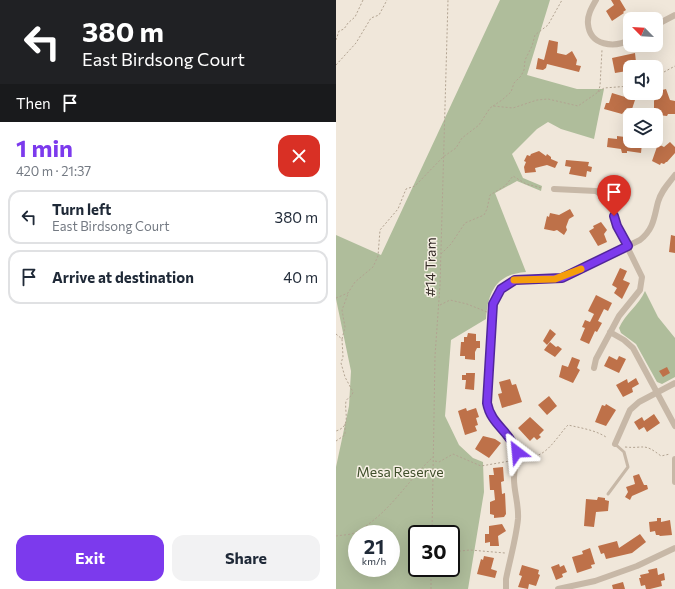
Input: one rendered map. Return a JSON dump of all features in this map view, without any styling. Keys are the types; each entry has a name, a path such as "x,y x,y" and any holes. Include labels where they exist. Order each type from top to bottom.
{"street":[{"path":"596,0 588,16 590,31 594,38 607,45 615,45 623,42"},
{"path":"663,21 675,15"},
{"path":"506,589 506,579 518,519 514,487 517,452 511,439 492,420 488,413 487,403 493,304 501,289 515,280 562,278 640,240 649,231 653,224 658,201 675,175"},
{"path":"554,189 596,191 605,197 611,205 617,226 640,270 642,283 636,295 619,316 596,359 594,368"},
{"path":"610,332 624,340 633,348 675,426"},
{"path":"615,444 630,410 639,402 675,383"},
{"path":"675,459 675,482"},
{"path":"558,589 595,581 637,566 675,548"}],"lane":[{"path":"608,494 628,467 624,452 615,444"}],"path":[{"path":"336,40 339,31 344,29 355,17 363,0"},
{"path":"336,65 356,43 367,28 371,18 379,15 387,0"},
{"name":"#14 Tram","path":"432,525 435,356 441,255 448,0"},
{"path":"336,441 345,435 346,402 353,392 345,377 342,365 342,339 344,327 342,310 348,293 355,282 373,267 378,256 380,230 398,209 406,189 415,186 443,157 452,152 462,138 479,125 486,112 511,92 514,83 521,76 524,70 525,60 532,46 535,35 548,25 562,0"},
{"path":"597,94 600,86 602,49"},
{"path":"663,72 675,66"},
{"path":"493,106 513,108 537,100 548,99 562,101 575,107 584,103 591,96 606,88 623,87"},
{"path":"441,255 451,244 465,223 484,215 490,195 505,186 513,176 526,184 542,188"},
{"path":"336,298 348,293"},
{"path":"439,305 450,300 467,304 488,312"},
{"path":"336,334 342,339"},
{"path":"336,431 342,429 345,424"},
{"path":"521,458 544,453 568,425 602,433 606,437"},
{"path":"615,444 627,447 640,446 652,448 663,456 670,454"},
{"path":"434,461 439,462 453,454 481,466 510,461"},
{"path":"336,536 353,534 391,505 422,467 433,457"},
{"path":"460,551 470,550 506,553"},
{"path":"430,589 431,577"}],"green space":[{"name":"Mesa Reserve","path":"500,0 550,0 527,75 577,89 604,89 594,139 561,129 548,122 537,129 512,154 523,178 542,186 541,191 517,181 495,193 526,272 507,276 501,281 492,293 487,309 486,319 451,340 445,416 459,445 473,458 483,462 484,492 468,589 336,589 336,467 349,406 351,371 336,299 336,235 381,255"},
{"path":"645,291 658,317 675,338 675,377 662,384 657,382 636,344 621,333 619,328"}],"building":[{"path":"611,0 620,0 626,10 612,21 606,11 614,5"},
{"path":"549,40 558,42 557,53 566,55 572,51 577,60 576,65 581,66 579,72 547,64 546,68 543,70 536,69 538,58 544,60"},
{"path":"635,53 636,60 623,60 623,72 615,73 612,58"},
{"path":"666,89 670,100 675,101 675,114 663,116 663,108 654,108 654,100 663,100 663,90"},
{"path":"612,93 623,96 623,100 635,100 632,108 623,108 622,114 604,109 606,103 609,103"},
{"path":"617,136 623,137 623,148 642,148 641,153 627,151 627,153 622,153 621,149 607,147 608,138 617,139"},
{"path":"670,142 675,147 675,153 664,164 661,163 660,165 652,161 657,148 664,147"},
{"path":"539,151 546,156 547,154 551,157 551,159 558,162 555,168 547,165 535,168 536,172 525,173 524,167 526,162 524,161 527,155 530,156 531,154"},
{"path":"566,160 589,162 588,166 592,167 591,172 587,171 586,177 569,174 571,167 565,166"},
{"path":"570,209 574,216 569,219 566,227 567,230 564,235 557,230 554,231 544,229 547,216 549,217 550,213 559,215"},
{"path":"601,222 607,230 604,234 607,242 598,246 589,231 594,228 593,226"},
{"path":"671,235 675,236 675,253 669,252"},
{"path":"620,268 627,271 623,280 630,283 622,299 614,293 617,288 612,285"},
{"path":"596,295 612,303 608,311 604,309 598,321 602,323 597,332 595,331 589,344 580,340 585,328 582,327 585,320 590,322 594,314 588,311"},
{"path":"550,329 556,334 547,345 543,341"},
{"path":"468,333 476,334 476,341 480,341 480,348 477,348 475,352 475,360 465,359 465,356 460,356 461,342 464,342 464,337 467,337"},
{"path":"550,342 556,347 558,346 562,349 555,357 544,350"},
{"path":"609,356 617,360 619,356 626,359 619,373 604,366"},
{"path":"572,357 580,360 577,368 580,370 573,383 559,377 562,365 568,367"},
{"path":"667,367 670,373 663,377 659,371"},
{"path":"466,373 475,373 474,390 465,389 466,380 462,380 462,375 466,375"},
{"path":"636,378 639,384 632,388 633,392 623,397 616,385 627,379 628,383"},
{"path":"510,379 512,385 516,384 522,402 502,408 498,394 502,393 499,382"},
{"path":"549,396 557,406 547,415 538,405"},
{"path":"606,404 616,410 606,426 595,422 602,405 605,406"},
{"path":"466,408 467,411 476,408 479,417 476,418 478,425 475,426 477,431 465,435 458,411"},
{"path":"654,414 660,423 647,432 644,427 639,430 634,422 642,417 644,421"},
{"path":"530,417 544,430 539,435 541,437 537,440 534,437 530,441 518,428"},
{"path":"483,436 495,439 501,443 489,458 475,449"},
{"path":"503,467 504,481 501,482 502,494 505,493 506,514 504,517 494,518 494,515 490,514 490,502 495,500 494,490 490,490 489,475 494,475 493,468"},
{"path":"639,474 644,485 647,485 648,489 632,496 630,500 625,497 628,492 626,487 635,484 633,476"},
{"path":"598,497 605,498 605,500 609,501 608,511 596,512 594,527 584,526 586,499 597,500"},
{"path":"657,518 661,518 661,522 670,520 672,535 660,536 656,535 655,531 650,532 649,522 657,521"},
{"path":"502,524 506,531 498,536 499,546 490,546 490,542 485,543 485,534 489,534 489,526"},
{"path":"640,534 646,542 632,553 606,559 604,553 601,554 598,546 617,541 619,548"},
{"path":"590,548 595,564 591,565 592,568 577,573 572,557 583,554 582,551"},
{"path":"484,556 494,558 491,569 497,571 495,578 477,574 481,559 483,560"},
{"path":"559,564 560,567 564,565 567,572 562,574 563,577 556,580 551,567"},
{"path":"522,565 539,570 538,574 540,575 536,586 529,584 528,589 518,587 522,576 519,575"},
{"path":"657,568 658,575 664,573 665,580 661,581 662,586 646,589 645,585 641,586 639,578 641,578 640,575 649,573 648,570"},
{"path":"623,582 625,589 613,589 612,585"}],"slow traffic":[{"path":"514,280 562,278 581,269"}],"route":[{"path":"517,452 514,443 492,420 488,413 487,403 493,304 496,296 501,289 515,280 562,278 628,246 617,226 614,216"}]}
